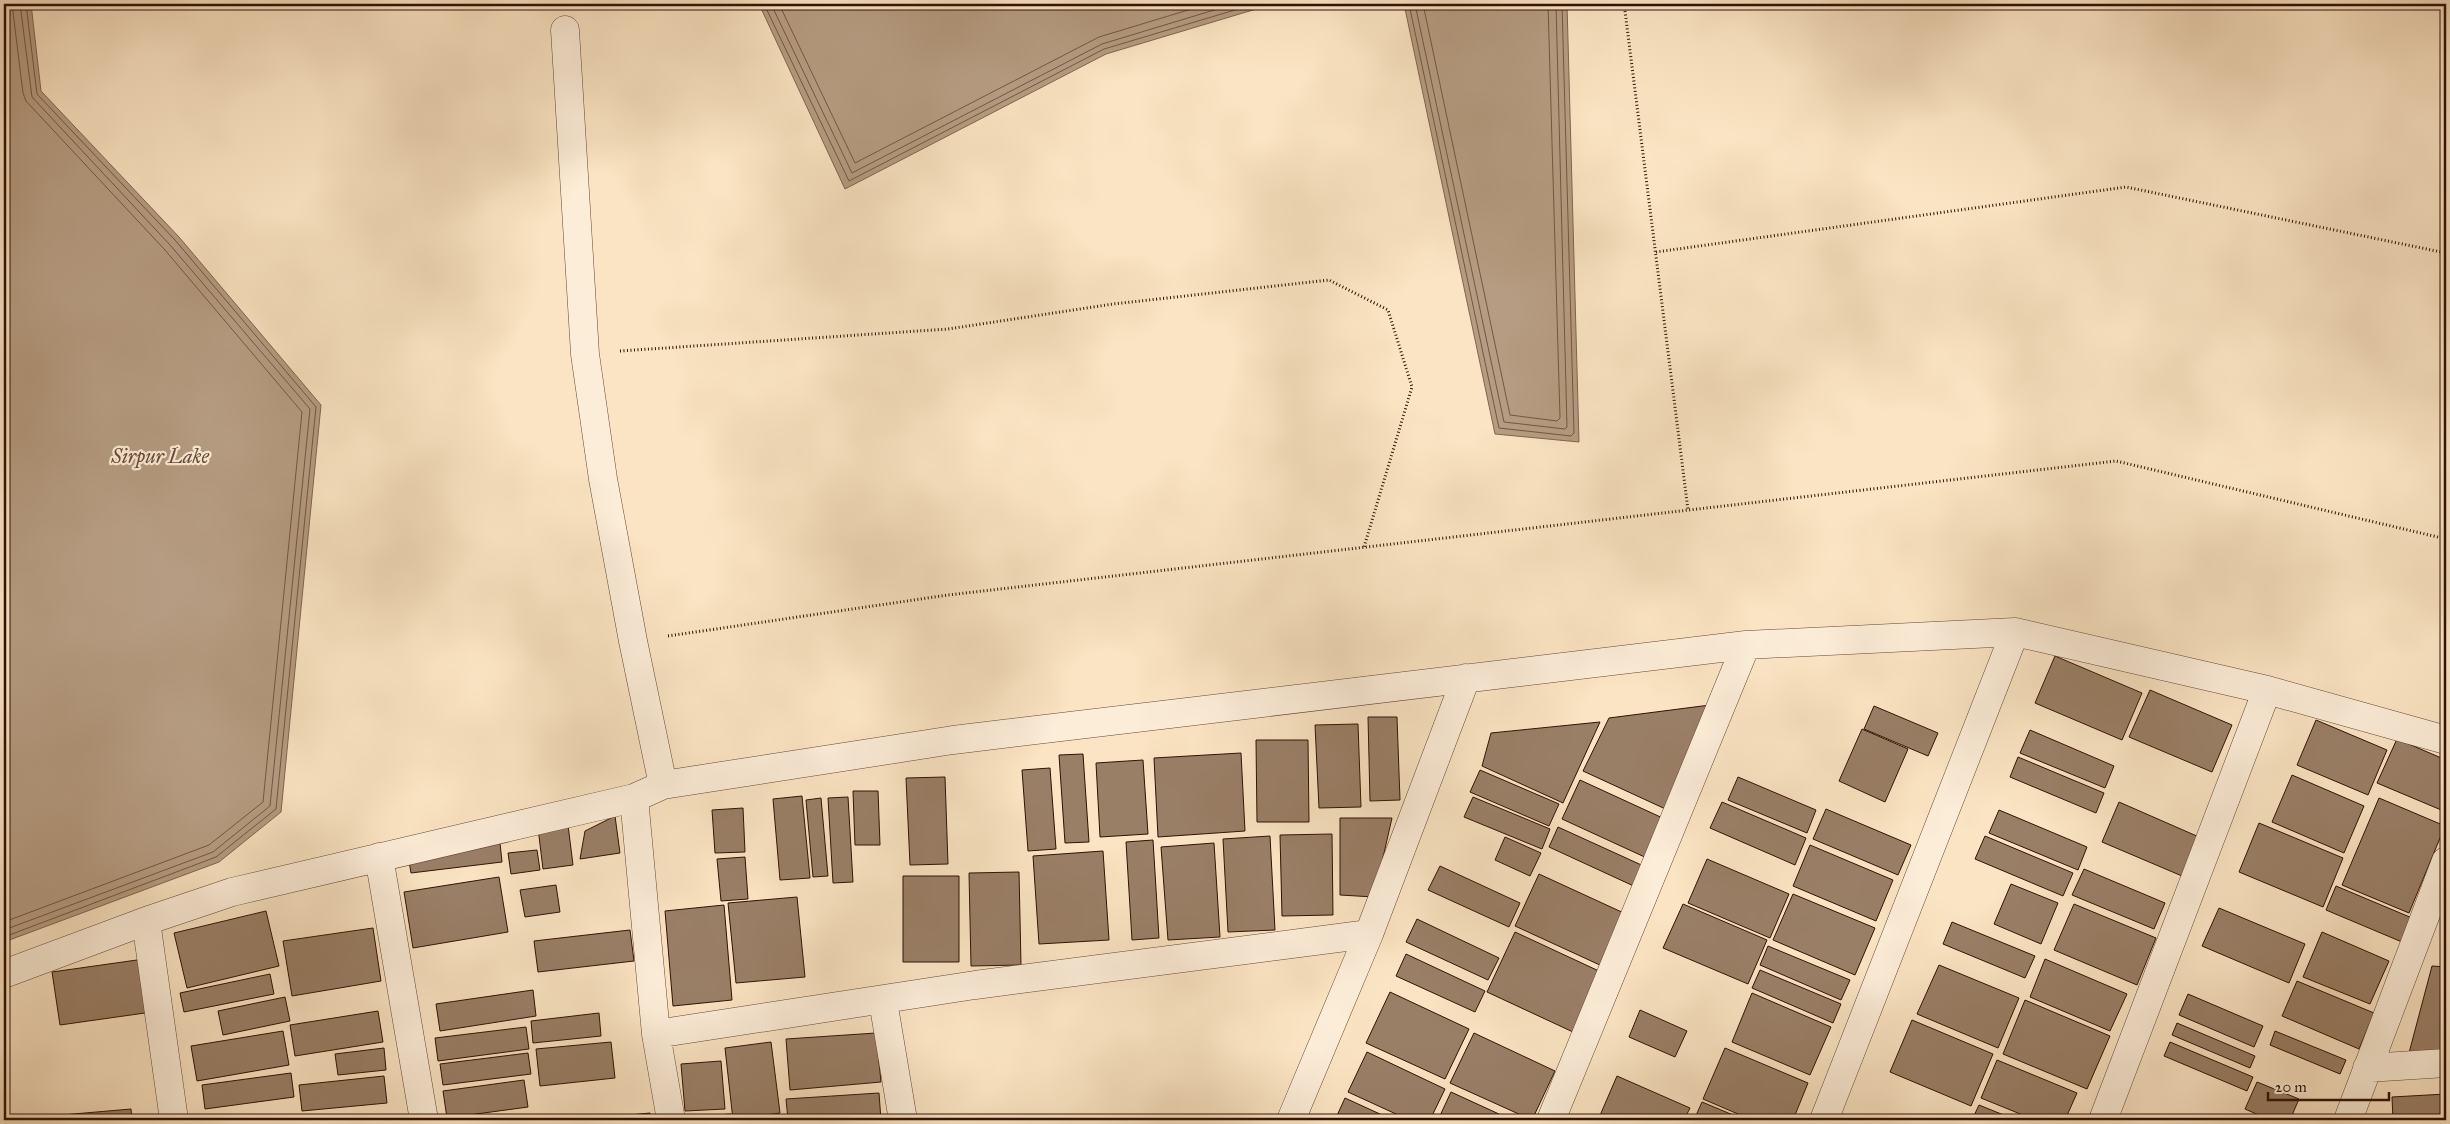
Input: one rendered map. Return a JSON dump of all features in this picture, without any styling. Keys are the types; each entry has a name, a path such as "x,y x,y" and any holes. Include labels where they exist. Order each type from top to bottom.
{"street":[{"path":"564,30 585,354 603,479 633,641 663,785"},
{"path":"1824,1120 2015,632"},
{"path":"4,974 232,892 634,798 663,785 953,740 1746,645 2015,632 2267,690 2446,740"},
{"path":"1550,1120 1746,645"},
{"path":"1291,1120 1369,934 1466,678"},
{"path":"2102,1120 2267,690"},
{"path":"634,798 656,1034 671,1120"},
{"path":"379,857 424,1120"},
{"path":"2348,1120 2446,861"},
{"path":"146,922 174,1120"},
{"path":"656,1034 975,986 1369,934"},
{"path":"883,1001 903,1120"},
{"path":"2367,1068 2446,1063"}],"path":[{"path":"1625,11 1688,510"},
{"path":"1656,252 2126,187 2446,253"},
{"path":"585,354 948,329 1113,304 1329,280 1388,310 1412,386 1364,547"},
{"path":"633,641 948,595 2116,461 2446,539"}],"water":[{"name":"Sirpur Lake","path":"4,4 31,4 41,91 179,237 321,405 281,812 219,862 4,942"},
{"path":"759,4 1273,4 1106,54 845,189"},
{"path":"1404,4 1567,4 1579,442 1495,434"}],"building":[{"path":"2055,656 2142,693 2122,740 2035,703"},
{"path":"2150,690 2232,725 2212,772 2129,737"},
{"path":"1710,705 1672,812 1583,771 1609,718"},
{"path":"1874,706 1938,733 1928,756 1864,729"},
{"path":"1368,717 1397,717 1400,800 1370,801"},
{"path":"2316,720 2387,750 2368,795 2297,765"},
{"path":"1600,722 1563,803 1482,766 1491,733"},
{"path":"1358,724 1361,807 1319,808 1315,725"},
{"path":"1862,729 1908,749 1885,802 1839,781"},
{"path":"2030,730 2114,766 2105,788 2020,753"},
{"path":"2397,739 2446,760 2446,812 2377,783"},
{"path":"1256,740 1308,740 1309,822 1257,822"},
{"path":"1241,753 1245,831 1158,837 1154,758"},
{"path":"1083,754 1089,842 1065,843 1059,755"},
{"path":"2018,757 2104,793 2096,813 2010,777"},
{"path":"1143,760 1148,834 1100,837 1096,763"},
{"path":"1050,768 1056,849 1028,851 1022,770"},
{"path":"1480,770 1559,804 1549,826 1470,792"},
{"path":"2292,775 2364,806 2344,853 2272,822"},
{"path":"945,777 948,864 910,865 906,778"},
{"path":"1738,777 1816,810 1807,833 1728,800"},
{"path":"1580,780 1667,820 1649,859 1562,819"},
{"path":"853,791 878,791 880,845 855,845"},
{"path":"802,796 810,878 780,880 773,799"},
{"path":"848,797 853,882 833,883 828,798"},
{"path":"1473,797 1550,829 1542,849 1464,817"},
{"path":"821,798 828,876 813,877 806,800"},
{"path":"2379,798 2445,826 2409,913 2342,885"},
{"path":"1722,802 1806,838 1795,865 1710,828"},
{"path":"2119,802 2199,837 2182,876 2102,842"},
{"path":"743,808 745,852 715,853 712,810"},
{"path":"1826,809 1911,845 1898,875 1813,839"},
{"path":"1999,810 2087,847 2078,870 1989,833"},
{"path":"615,816 620,853 580,859 585,831"},
{"path":"1340,818 1392,818 1374,897 1340,895"},
{"path":"2259,823 2343,858 2323,907 2239,872"},
{"path":"568,825 573,865 543,869 538,828"},
{"path":"1558,827 1648,868 1638,888 1549,847"},
{"path":"1332,834 1333,915 1282,916 1280,835"},
{"path":"1270,836 1275,930 1228,932 1223,839"},
{"path":"1985,836 2073,873 2063,896 1975,859"},
{"path":"1505,837 1541,853 1530,876 1495,860"},
{"path":"1153,840 1159,938 1132,940 1126,842"},
{"path":"500,843 502,862 411,873 408,855"},
{"path":"1214,843 1220,937 1168,940 1161,847"},
{"path":"1810,845 1893,880 1876,921 1793,886"},
{"path":"537,850 540,870 511,874 508,853"},
{"path":"1103,851 1109,940 1039,944 1033,856"},
{"path":"745,857 748,899 721,901 717,859"},
{"path":"1707,859 1789,894 1770,938 1688,903"},
{"path":"1440,866 1520,903 1509,927 1428,890"},
{"path":"2084,869 2165,903 2154,929 2072,895"},
{"path":"1019,872 1021,965 971,966 969,873"},
{"path":"1539,874 1626,914 1602,966 1515,926"},
{"path":"903,876 959,876 959,962 903,962"},
{"path":"499,877 508,932 413,948 404,892"},
{"path":"2011,884 2058,903 2041,944 1994,924"},
{"path":"556,885 560,912 525,917 520,890"},
{"path":"2336,886 2412,918 2402,942 2326,910"},
{"path":"1793,894 1875,928 1855,975 1773,940"},
{"path":"797,897 805,977 736,983 728,903"},
{"path":"1683,904 1767,940 1748,984 1663,948"},
{"path":"2074,904 2156,938 2137,985 2054,950"},
{"path":"724,905 732,1000 673,1006 665,911"},
{"path":"2219,908 2305,944 2289,983 2202,946"},
{"path":"266,911 279,966 187,988 174,933"},
{"path":"1417,919 1499,958 1488,980 1406,942"},
{"path":"1952,922 2035,956 2025,978 1943,944"},
{"path":"373,928 381,981 292,996 283,941"},
{"path":"630,930 634,961 538,972 534,941"},
{"path":"1515,932 1601,972 1573,1032 1487,992"},
{"path":"2322,932 2389,961 2370,1004 2303,977"},
{"path":"1768,946 1850,980 1841,1000 1760,965"},
{"path":"1406,954 1485,991 1475,1012 1396,976"},
{"path":"144,959 152,1012 60,1025 52,972"},
{"path":"2045,959 2127,994 2110,1031 2030,997"},
{"path":"1939,965 2019,998 1998,1048 1917,1014"},
{"path":"2432,966 2446,967 2446,1050 2409,1053"},
{"path":"1760,970 1841,1004 1833,1023 1752,988"},
{"path":"270,974 274,994 184,1012 180,993"},
{"path":"2297,981 2374,1013 2359,1049 2282,1016"},
{"path":"533,990 536,1016 440,1031 436,1004"},
{"path":"1390,992 1469,1029 1445,1079 1366,1043"},
{"path":"1752,993 1831,1027 1810,1075 1732,1042"},
{"path":"2188,994 2263,1026 2254,1047 2179,1015"},
{"path":"285,997 290,1021 223,1035 218,1011"},
{"path":"2025,1000 2110,1036 2087,1089 2003,1054"},
{"path":"1640,1010 1687,1031 1675,1057 1629,1037"},
{"path":"378,1011 383,1042 295,1056 290,1025"},
{"path":"599,1013 601,1036 533,1043 531,1021"},
{"path":"1912,1020 1993,1054 1971,1106 1890,1072"},
{"path":"2177,1023 2255,1056 2250,1068 2172,1035"},
{"path":"526,1027 529,1049 438,1061 435,1038"},
{"path":"283,1031 289,1065 197,1081 191,1046"},
{"path":"2275,1031 2346,1060 2340,1074 2270,1045"},
{"path":"876,1033 881,1082 790,1090 786,1039"},
{"path":"1474,1033 1555,1071 1532,1120 1450,1083"},
{"path":"611,1042 615,1078 540,1086 536,1049"},
{"path":"771,1042 780,1113 733,1120 725,1048"},
{"path":"2170,1042 2253,1077 2247,1091 2164,1056"},
{"path":"384,1048 386,1070 338,1075 335,1054"},
{"path":"1725,1048 1808,1083 1793,1120 1752,1120 1703,1099"},
{"path":"1367,1052 1445,1089 1430,1120 1409,1120 1348,1092"},
{"path":"528,1053 531,1074 443,1085 440,1064"},
{"path":"1997,1060 2077,1093 2065,1120 2035,1120 1981,1098"},
{"path":"721,1061 725,1109 685,1111 681,1064"},
{"path":"291,1073 294,1097 205,1109 202,1085"},
{"path":"384,1076 387,1103 302,1111 299,1085"},
{"path":"1617,1076 1690,1108 1684,1120 1598,1120"},
{"path":"524,1080 528,1107 447,1118 443,1091"},
{"path":"2257,1082 2299,1099 2290,1120 2270,1120 2245,1109"},
{"path":"1451,1092 1512,1120 1438,1120"},
{"path":"879,1093 881,1120 788,1120 786,1099"},
{"path":"2446,1094 2446,1120 2393,1120 2392,1097"},
{"path":"1345,1098 1393,1120 1335,1120"},
{"path":"1702,1102 1745,1120 1694,1120"},
{"path":"1979,1105 2016,1120 1972,1120"},
{"path":"131,1109 132,1120 4,1120"},
{"path":"650,1113 650,1120 579,1120"},
{"path":"731,1114 732,1120 689,1120 688,1117"}]}
